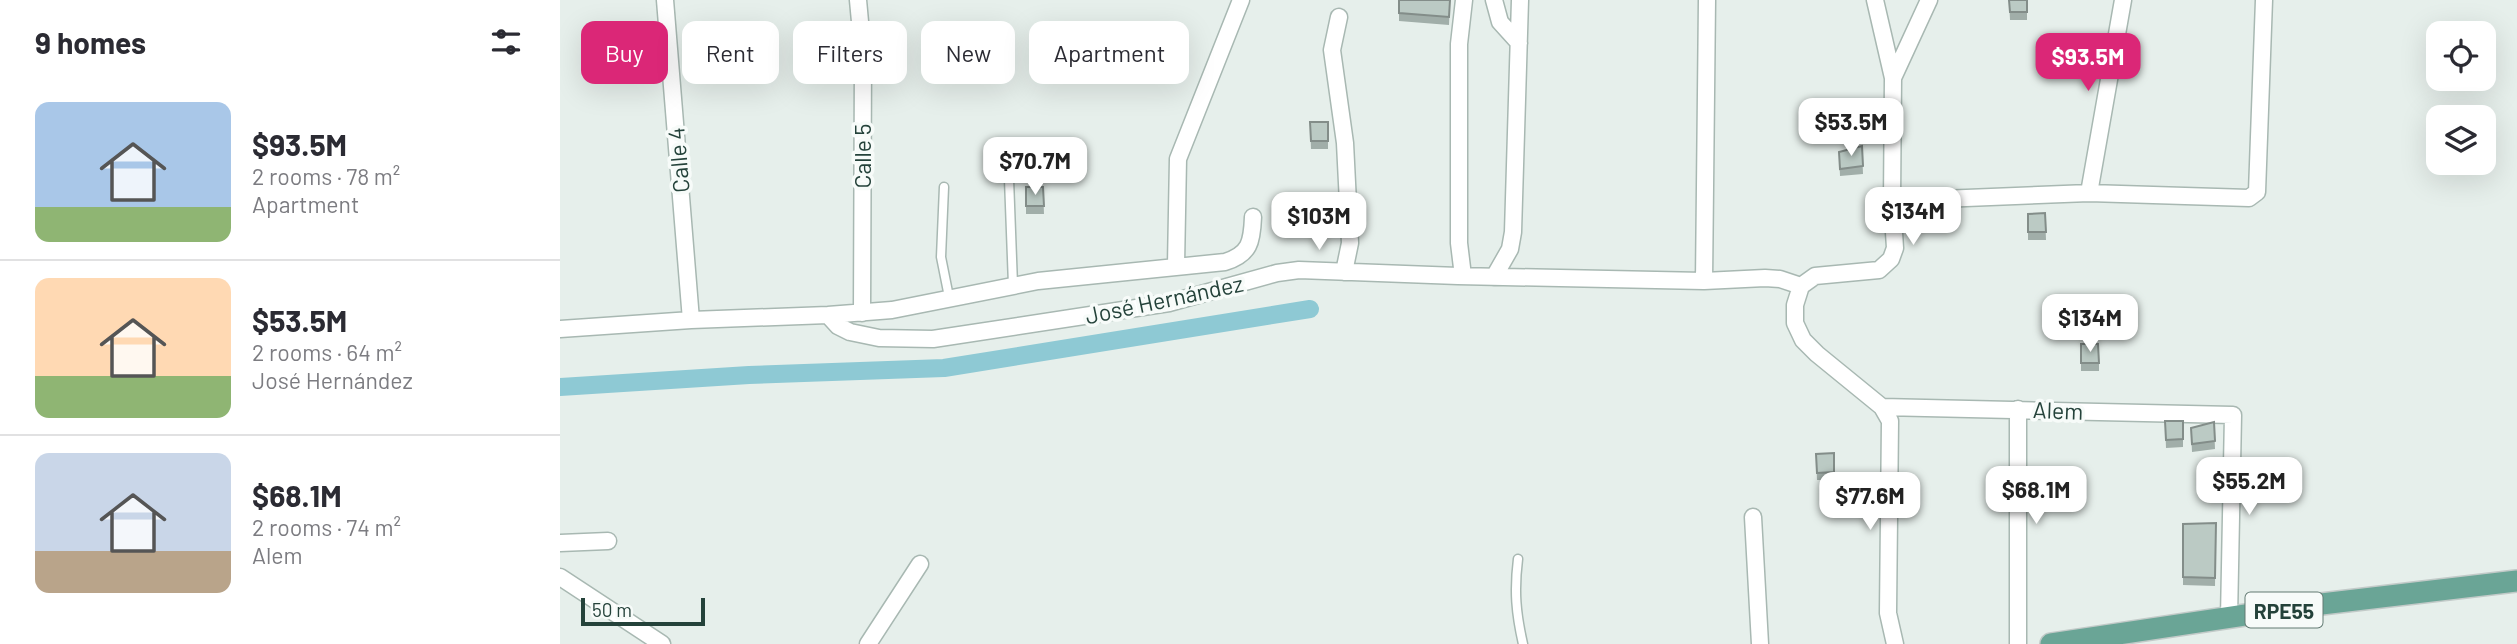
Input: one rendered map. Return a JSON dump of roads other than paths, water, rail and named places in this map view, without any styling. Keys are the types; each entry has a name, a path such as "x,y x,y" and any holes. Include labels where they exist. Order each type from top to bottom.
{"main road":[{"name":"RPE55","path":"2051,644 2325,604 2517,581"}],"street":[{"name":"Calle 4","path":"664,0 691,320"},
{"name":"Calle 5","path":"858,0 863,54 862,313"},
{"path":"1176,265 1178,159 1241,0"},
{"path":"1463,276 1459,243 1459,57 1464,0"},
{"path":"1494,0 1500,22 1519,43"},
{"path":"1494,277 1510,248 1513,232 1520,0"},
{"path":"1704,281 1707,0"},
{"path":"1875,0 1893,78 1892,201 1895,248 1891,259 1879,270 1815,276 1801,286 1795,304 1795,323 1802,340 1882,407 1890,421 1888,613 1895,644"},
{"path":"1893,78 1929,0"},
{"path":"2089,193 2123,0"},
{"path":"1892,201 2089,193 2249,198 2257,192 2264,0"},
{"path":"1339,17 1332,50 1345,143 1350,243 1344,272"},
{"name":"José Hernández","path":"560,329 862,313 891,310 1038,281 1225,262 1246,251 1250,243 1253,217"},
{"name":"José Hernández","path":"828,315 838,326 850,332 879,338 933,339 1169,303 1277,273 1299,270 1704,281 1765,278 1780,279 1801,286"},
{"name":"Alem","path":"1882,407 2233,415 2229,618"},
{"path":"2018,409 2018,644"},
{"path":"1753,517 1760,644"},
{"path":"560,543 608,541"},
{"path":"868,644 920,564"},
{"path":"560,578 643,639 662,644"}],"lane":[{"path":"1009,179 1013,285"},
{"path":"944,187 941,257 949,297"},
{"path":"1518,559 1514,585 1515,611 1523,644"}],"waterway":[{"path":"560,387 749,375 944,368 1310,309"}]}
